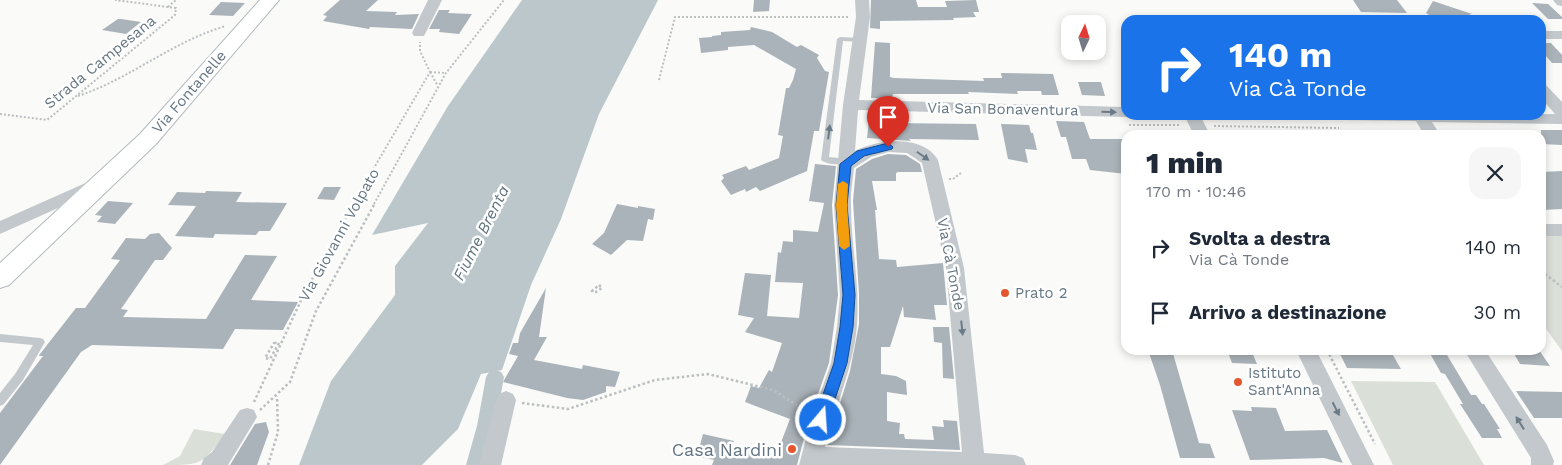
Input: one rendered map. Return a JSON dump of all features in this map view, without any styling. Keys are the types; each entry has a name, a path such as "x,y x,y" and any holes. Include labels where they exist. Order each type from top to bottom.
{"street":[{"name":"Via Fontanelle","path":"0,278 148,139 270,0"},
{"path":"419,33 435,0"},
{"path":"862,0 863,17 851,106 842,205 849,295 846,327 841,363 821,420 812,461 974,462 1015,465"},
{"path":"1546,35 1562,35"},
{"path":"1546,94 1562,112"},
{"name":"Via San Bonaventura","path":"851,106 1121,118"},
{"path":"1546,118 1562,118"},
{"path":"1189,120 1205,130"},
{"path":"1344,122 1370,120"},
{"name":"Via Cà Tonde","path":"846,163 860,153 888,147 922,152 930,160 955,268 974,462"},
{"path":"0,228 106,180"},
{"path":"1546,230 1562,230"},
{"path":"1308,355 1363,465"},
{"path":"1477,355 1539,452 1543,461 1542,465"},
{"path":"490,465 506,400"},
{"path":"212,465 220,458 247,417"}],"lane":[{"path":"846,163 826,160 840,39 860,40"},
{"path":"0,338 40,342 19,377 0,401"}],"path":[{"name":"Strada Campesana","path":"0,114 47,120 175,15 176,8 115,0"},
{"path":"168,7 176,0"},
{"path":"268,465 278,432 277,396 290,382 316,311 446,73 504,0"},
{"path":"660,80 675,17 793,19 863,17"},
{"path":"75,97 100,89 202,33 250,23"},
{"path":"419,33 420,51 438,87"},
{"path":"430,72 446,73"},
{"name":"Via Giovanni Volpato","path":"247,417 314,275 345,217 378,165 430,72"},
{"path":"1222,130 1344,122"},
{"path":"1546,275 1562,288"},
{"path":"274,343 279,343 270,358 265,358 274,343"},
{"path":"1330,355 1375,444"},
{"path":"506,400 568,409 655,380 708,374 773,390 821,420"}],"shaded area":[{"path":"1546,234 1562,234 1562,351 1546,329"},
{"path":"1351,381 1435,382 1484,465 1393,465"},
{"path":"194,429 225,434 211,452 200,461 186,465 163,465 180,456"}],"water":[{"name":"Fiume Brenta","path":"522,0 658,0 599,114 561,219 531,285 502,370 481,374 458,429 422,465 299,465 331,381 395,295 395,266 428,223 372,235 448,106"}],"building":[{"path":"340,0 378,0 366,11 397,12 395,15 419,14 412,29 370,27 369,29 323,21 327,16 323,15"},
{"path":"754,0 770,0 769,11 753,12"},
{"path":"871,0 916,0 918,7 947,7 945,1 976,0 979,12 973,12 976,17 953,18 954,20 880,21 880,29 870,28"},
{"path":"1353,0 1397,0 1407,13 1361,12"},
{"path":"1433,1 1472,14 1429,15 1426,13"},
{"path":"221,2 245,3 233,16 209,15"},
{"path":"1532,3 1548,4 1562,19 1548,19"},
{"path":"439,10 450,10 448,13 472,14 459,34 439,32 440,29 429,29"},
{"path":"118,19 141,22 126,34 102,30"},
{"path":"751,27 772,32 797,47 801,45 819,55 817,58 825,71 829,72 819,131 814,131 807,171 760,191 756,187 746,192 745,189 731,195 721,181 724,178 722,175 746,166 749,170 779,158 783,136 778,135 786,88 789,88 796,69 754,45 728,47 728,50 701,53 699,38 721,35 721,32 750,30"},
{"path":"875,42 890,43 890,77 984,81 983,78 1002,78 1001,73 1053,74 1059,95 1042,95 1041,91 1017,91 1018,94 968,92 969,94 893,94 892,99 871,98"},
{"path":"1546,43 1551,43 1562,55 1562,63 1552,63 1546,56"},
{"path":"1078,82 1101,82 1105,96 1082,95"},
{"path":"870,112 891,113 890,123 976,124 979,140 909,139 911,141 867,138"},
{"path":"1056,121 1084,122 1090,139 1121,139 1121,173 1090,170 1086,159 1072,159 1066,137 1061,137"},
{"path":"1001,124 1029,125 1037,150 1025,149 1028,163 1008,159"},
{"path":"1546,130 1562,130 1562,145 1546,144"},
{"path":"888,154 906,155 920,164 922,172 898,172 896,173 896,181 872,181 877,210 875,210 879,259 896,260 897,267 943,263 947,305 934,305 936,320 904,317 903,306 890,347 881,347 881,374 896,376 906,381 907,395 887,392 887,421 900,423 899,434 904,434 905,439 934,440 932,426 944,427 943,420 957,421 960,450 827,445 850,371 859,324 853,201 856,169 872,159"},
{"path":"815,164 836,166 832,205 838,295 829,363 809,419 797,465 712,465 714,460 697,456 703,434 734,441 731,447 775,458 790,419 745,402 751,386 759,388 769,370 772,372 782,343 745,332 754,318 738,315 745,273 771,275 767,316 799,318 803,283 775,282 778,252 781,253 783,241 793,242 793,230 818,232 824,203 809,201"},
{"path":"1562,171 1562,209 1546,210 1546,172"},
{"path":"324,187 341,187 334,200 317,199"},
{"path":"206,191 242,192 236,202 287,203 270,231 259,231 256,235 215,234 213,238 175,236 196,206 168,205 177,192 205,193"},
{"path":"108,201 133,203 115,224 97,222 102,216 95,215"},
{"path":"617,204 655,209 653,220 648,219 643,241 627,240 611,255 592,244 604,233"},
{"path":"159,233 172,248 163,260 155,260 121,309 128,310 123,317 206,319 245,255 277,256 251,300 298,302 283,330 235,329 223,349 92,345 81,352 0,465 0,413 43,356 39,356 40,354 76,308 85,308 120,260 111,259 126,238 145,239 150,234"},
{"path":"546,288 539,337 547,337 534,360 582,369 583,365 620,372 615,387 606,386 606,392 583,400 567,398 503,382 518,356 509,354 513,343 518,343 520,333"},
{"path":"933,327 949,327 954,379 943,378 942,343 934,342"},
{"path":"1150,355 1173,355 1199,443 1210,444 1215,458 1180,458"},
{"path":"1229,355 1253,355 1257,364 1232,363"},
{"path":"1340,355 1393,355 1401,369 1347,368"},
{"path":"1431,355 1447,355 1471,395 1476,395 1484,404 1500,429 1497,429 1502,438 1482,438 1460,404 1463,404 1445,374 1441,373"},
{"path":"1515,355 1542,355 1550,366 1520,364"},
{"path":"1516,391 1562,392 1562,418 1534,418"},
{"path":"1251,407 1276,408 1285,431 1327,430 1343,463 1324,458 1250,460 1232,410 1252,411"},
{"path":"266,422 269,432 257,465 230,465 255,424"}],"waterway":[{"path":"475,465 486,426 495,377"}],"slow traffic":[{"path":"843,184 844,246"}],"place":[{"name":"Prato 2","path":"1005,293"},
{"name":"Istituto Sant'Anna","path":"1238,382"},
{"name":"Casa Nardini","path":"792,449"}],"route":[{"path":"821,420 841,363 846,327 849,295 842,205 843,178 846,164 860,153 888,147"}]}
